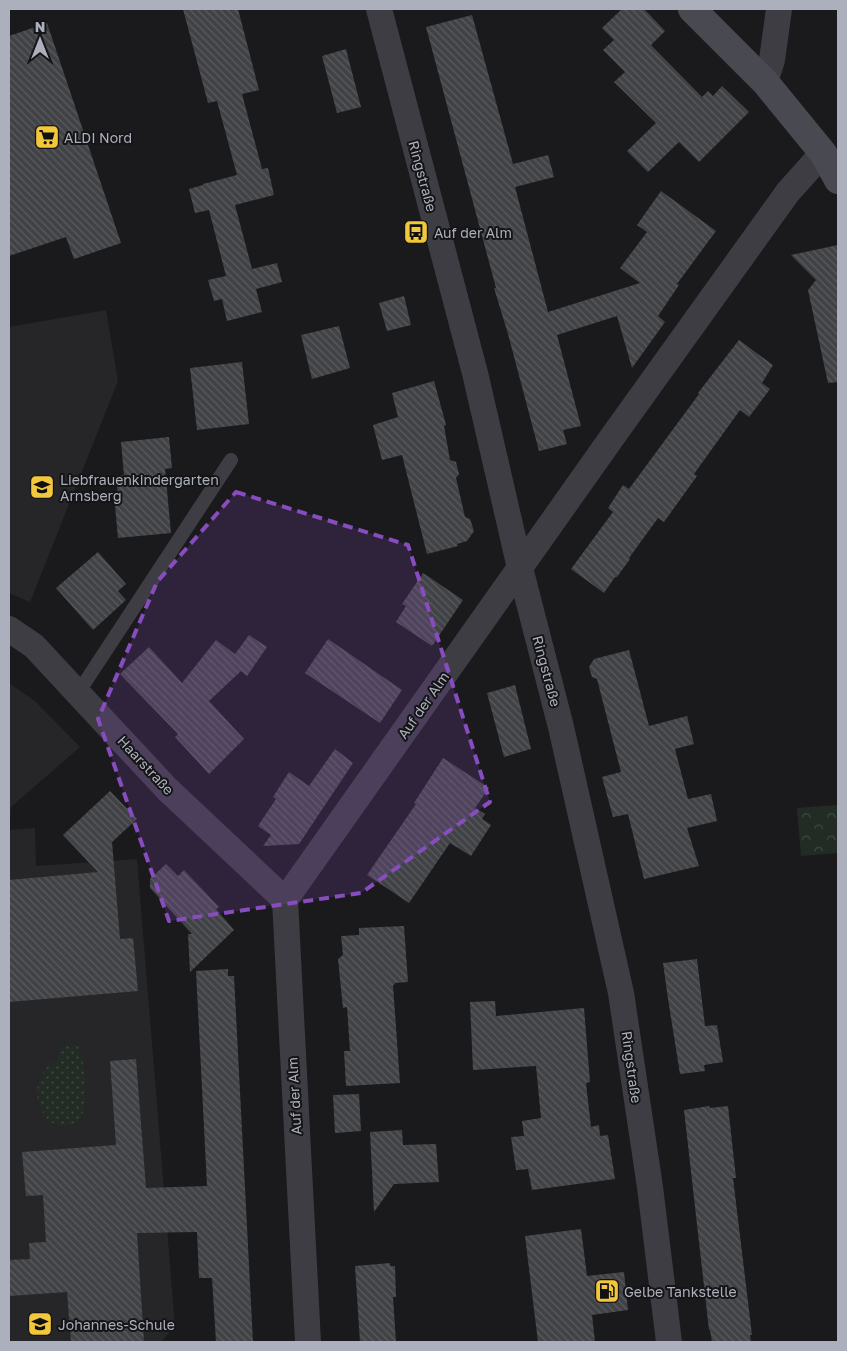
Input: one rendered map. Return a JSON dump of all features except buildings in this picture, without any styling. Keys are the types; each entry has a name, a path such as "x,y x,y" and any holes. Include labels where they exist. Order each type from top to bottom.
{"street":[{"name":"Ringstraße","path":"379,9 476,373 520,568 561,727 621,992 650,1188 669,1342"},
{"path":"692,9 765,82 823,153 838,180"},
{"path":"765,82 772,60 779,9"},
{"name":"Auf der Alm","path":"308,1342 285,900 788,192 823,153"},
{"name":"Haarstraße","path":"9,629 34,646 167,789 285,900"}],"lane":[{"path":"78,693 231,460"}],"highlighted area":[{"path":"236,492 408,545 490,802 361,893 169,921 98,719 157,582"}],"shaded area":[{"name":"Liebfrauenkindergarten Arnsberg","path":"106,310 118,381 30,602 9,593 9,327"},
{"path":"9,683 36,702 80,747 11,807 9,829"},
{"path":"35,828 36,866 137,859 175,1326 161,1342 9,1342 9,830"}],"green space":[{"path":"838,805 838,853 801,856 797,808"},
{"path":"68,1043 78,1046 84,1067 84,1110 81,1118 75,1123 64,1126 57,1125 46,1118 39,1105 37,1091 45,1069 58,1061 60,1048"}],"place":[{"name":"ALDI Nord","path":"47,137"},
{"name":"Auf der Alm","path":"416,232"},
{"name":"Liebfrauenkindergarten Arnsberg","path":"42,487"},
{"name":"Gelbe Tankstelle","path":"607,1291"},
{"name":"Johannes-Schule","path":"40,1324"}]}
